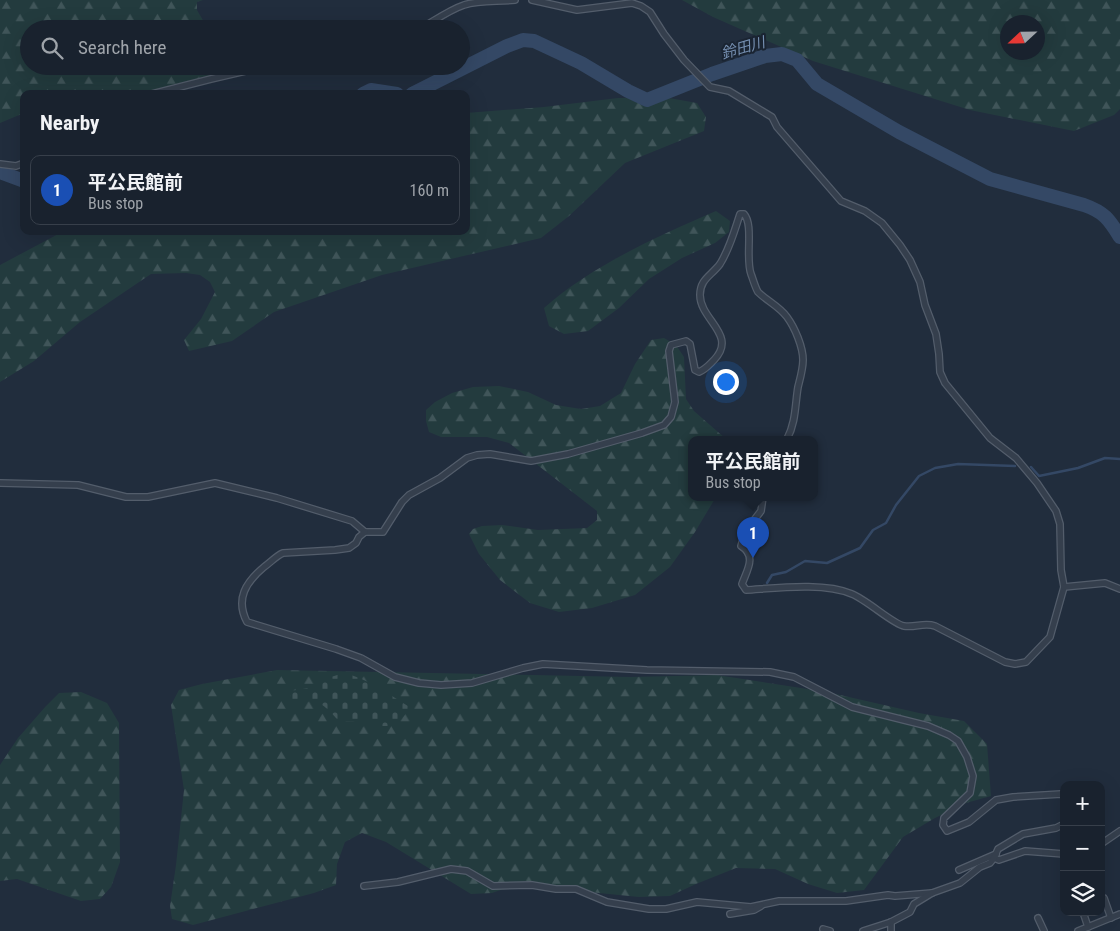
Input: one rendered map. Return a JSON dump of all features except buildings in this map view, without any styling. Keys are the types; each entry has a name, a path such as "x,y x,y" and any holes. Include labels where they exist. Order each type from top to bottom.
{"street":[{"path":"436,20 463,5 515,0"},
{"path":"532,0 577,10 632,4 641,6 650,12 684,60 710,87 730,91 772,117 777,127 841,201 865,211 882,223 900,245 910,260 920,282 925,305 936,334 940,354 940,372 945,383 990,438 1016,458 1037,483 1056,511 1060,524 1061,570 1064,587 1050,637 1026,662 1015,664 1005,662 928,624 904,626 852,594 831,588 767,588 746,590 742,584 750,558 748,550 741,546 745,532 761,511 762,501"},
{"path":"167,90 228,75"},
{"path":"0,164 16,166 20,164"},
{"path":"788,436 795,419 803,361 801,350 795,332 787,317 758,291 748,266 749,235 747,217 744,214 740,214 730,247 718,266 703,281 700,288 700,298 704,312 720,332 722,340 720,354 706,369 700,372 695,370 690,344 686,341 671,345 669,351 675,402 670,417 664,425 568,454 531,461 490,454 477,454 467,458 402,502 384,532 366,532 358,537 356,543 349,548 283,552 277,556 248,582 243,595 242,612 248,622 336,648 361,658 395,677 420,683 441,685 472,683 543,664 647,670 770,672 794,677 852,707 928,726 958,741 967,757 973,776 970,793 944,818 943,825 947,831 969,822 996,800 1060,794"},
{"path":"0,483 78,485 126,497 148,496 215,483 277,498 352,521 366,532"},
{"path":"1064,587 1105,583 1120,589"},
{"path":"863,931 891,922 910,912 914,904 932,893 960,883 980,867 990,863 998,849 1023,834 1060,826"},
{"path":"1105,841 1120,831"},
{"path":"995,856 999,860 1025,850 1060,854"},
{"path":"958,870 995,856"},
{"path":"364,886 398,882 450,869 467,871 493,886 532,885 576,889 607,902 649,909 666,909 697,902 750,906 779,901 846,901 888,894 895,896 932,893"},
{"path":"1105,901 1111,918"},
{"path":"730,914 754,910 762,904"},
{"path":"1078,931 1120,914"},
{"path":"1084,916 1088,927"},
{"path":"1038,918 1044,931"},
{"path":"891,922 891,931"},
{"path":"823,929 830,931"}],"green space":[{"path":"0,0 203,0 197,2 197,10 203,20 20,20 20,75 222,75 207,81 154,90 20,90 20,115 0,123"},
{"path":"682,0 1120,0 1120,109 1114,115 1074,131 970,110 813,61 713,17"},
{"path":"618,98 669,98 697,103 706,117 704,131 625,163 569,216 541,238 382,275 274,312 232,341 189,351 184,340 201,319 215,292 210,282 200,275 186,273 151,274 80,322 34,361 0,382 0,265 56,235 470,235 470,113 544,107"},
{"path":"716,211 730,221 729,232 715,243 682,258 649,279 619,308 588,331 564,334 549,326 544,308 583,279 626,253"},
{"path":"664,338 676,345 684,357 686,399 694,411 723,436 688,436 688,501 714,501 695,532 670,567 635,595 592,608 559,612 530,603 500,580 479,554 469,534 473,529 482,526 502,525 538,530 587,528 597,520 597,511 509,443 487,437 441,437 429,432 426,410 435,402 452,393 473,387 499,386 528,392 556,405 581,409 600,406 621,393 635,364 651,340"},
{"path":"277,670 630,677 717,675 827,692 964,721 987,744 991,796 966,803 935,818 903,837 864,890 837,893 808,884 775,869 736,868 670,896 639,897 579,891 526,881 492,893 471,894 386,842 362,833 345,842 337,864 336,885 314,893 193,925 172,919 170,906 184,790 171,705 179,690"},
{"path":"344,673 371,683 411,708 395,726 381,726 370,722 339,721 323,705 318,703 308,701 291,702 290,691 309,688 321,680"},
{"path":"81,692 107,703 119,723 120,862 111,887 100,899 81,901 17,879 0,881 0,765 18,738 59,693"}],"waterway":[{"name":"鈴田川","path":"470,65 523,40 534,41 581,63 647,100 712,74 765,56 782,54 797,60 817,84 899,132 990,179 1097,210 1113,225 1120,237"},
{"name":"鈴田川","path":"420,90 450,75"},
{"name":"鈴田川","path":"0,172 20,180"},
{"path":"1031,467 1039,476 1078,468 1105,458 1120,459"},
{"path":"767,583 772,575 786,572 805,561 827,563 860,548 873,530 886,523 896,505 919,476 935,468 958,464 1015,466"}],"place":[{"name":"平公民館前","path":"753,558"}]}
